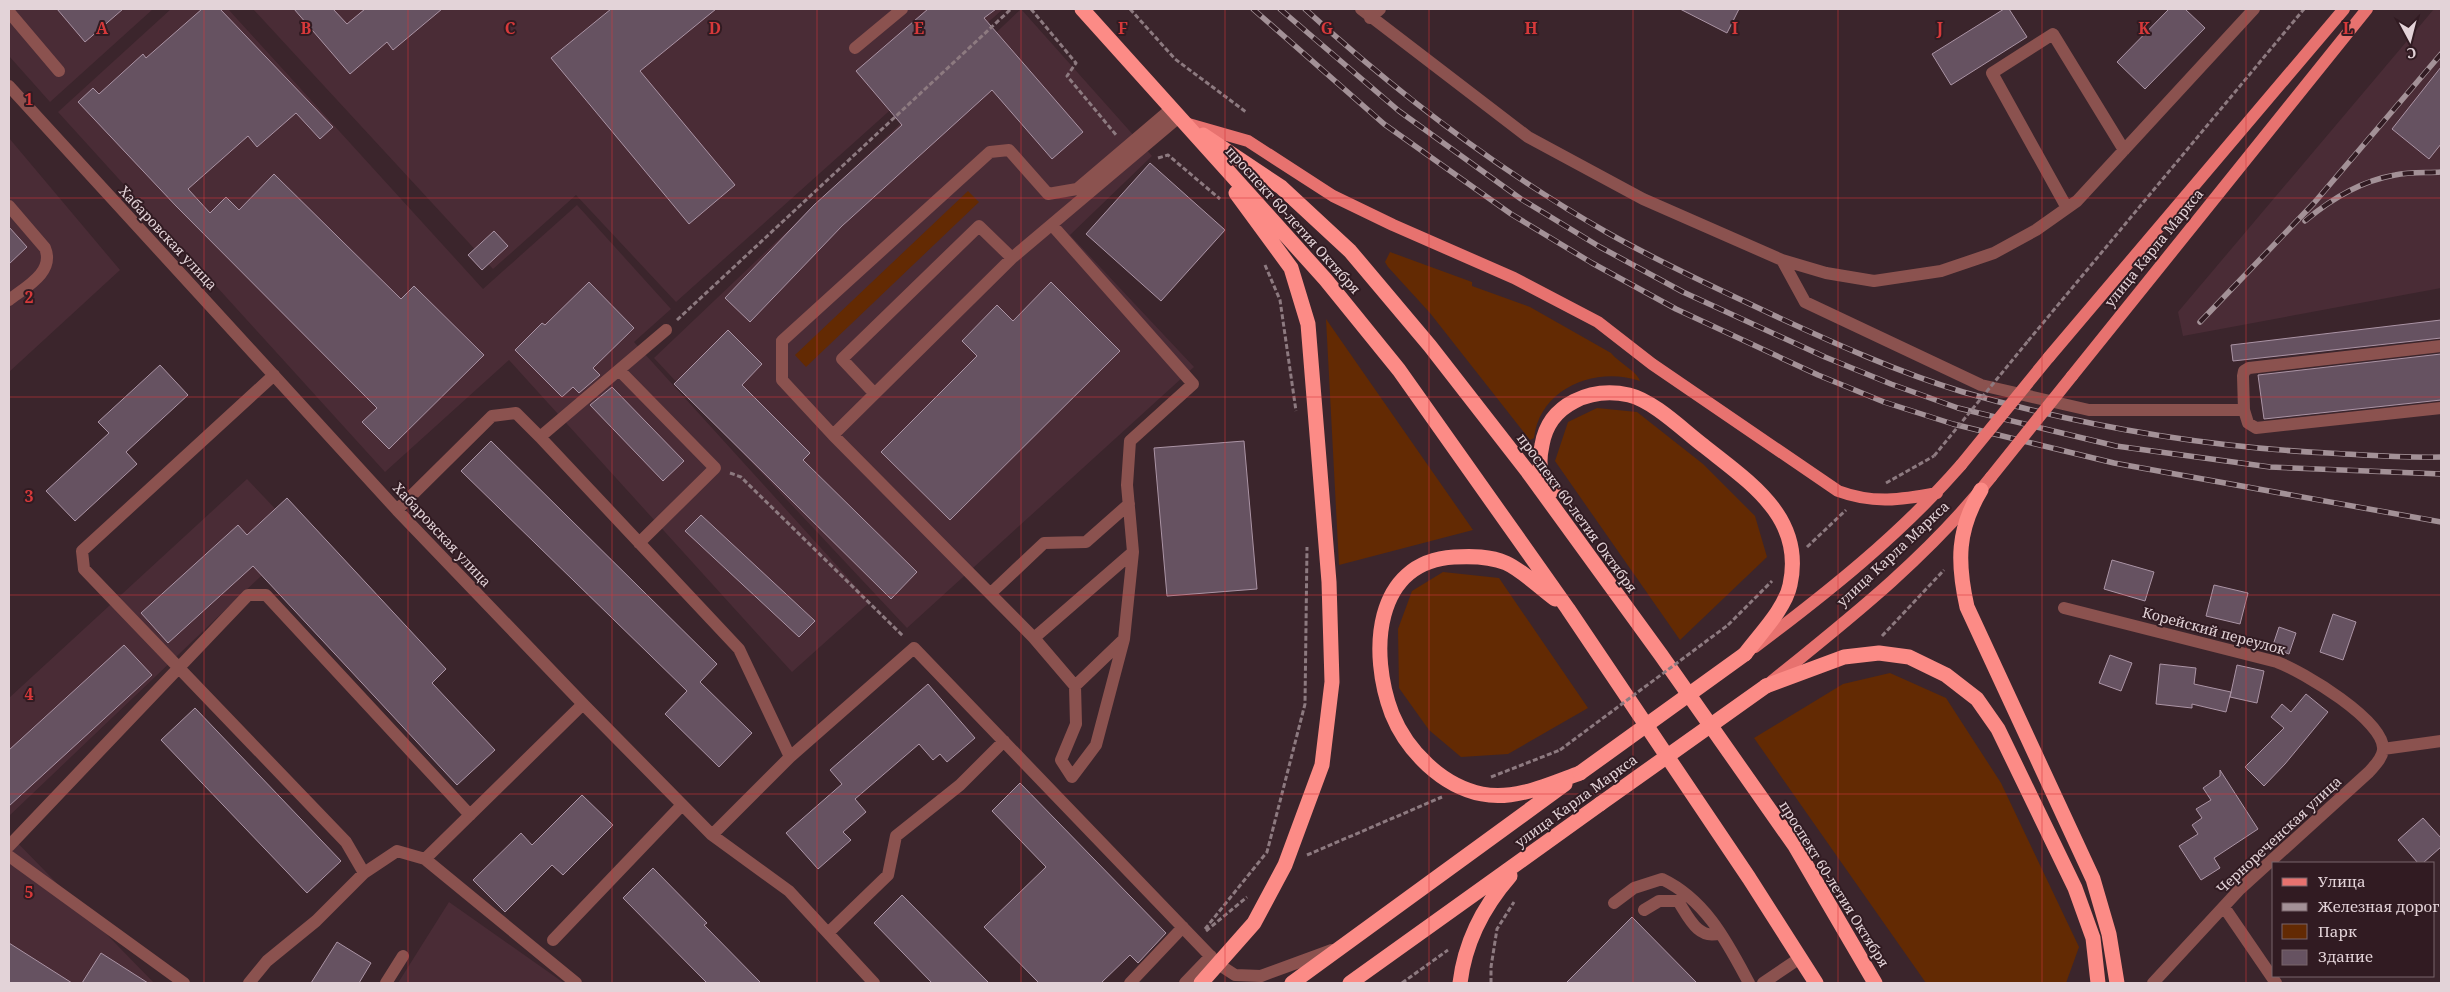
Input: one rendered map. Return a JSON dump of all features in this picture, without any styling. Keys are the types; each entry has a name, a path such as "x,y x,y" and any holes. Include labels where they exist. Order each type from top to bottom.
{"highway":[{"name":"проспект 60-летия Октября","path":"1082,9 1326,280 1399,370 1568,610 1744,870 1816,983"},
{"name":"проспект 60-летия Октября","path":"1178,116 1281,186 1350,251 1430,346 1528,472 1661,654 1795,846 1875,983"},
{"path":"1178,116 1291,268 1308,324 1329,582 1332,682 1322,765 1285,865 1254,923 1214,960 1201,983"},
{"path":"1292,983 1745,654 1776,614 1790,586 1792,562 1788,537 1778,512 1761,492 1658,410 1631,396 1604,392 1582,397 1565,406 1552,419 1543,436 1540,455 1542,475 1661,654"},
{"path":"1981,490 1966,519 1960,553 1960,571 1968,607 2093,880 2110,934 2117,983"},
{"path":"1568,610 1507,564 1475,556 1440,558 1410,571 1393,589 1384,614 1380,648 1383,683 1392,715 1407,741 1430,768 1455,786 1483,795 1526,793 1580,773"},
{"path":"1766,686 1844,657 1878,653 1909,658 1946,675 1976,699 1998,729 2075,888 2093,938 2098,983"},
{"name":"улица Карла Маркса","path":"1350,983 1766,686"},
{"path":"1795,846 1878,973 1888,983"},
{"path":"1460,983 1468,947 1481,916 1494,894 1530,855"}],"main road":[{"name":"улица Карла Маркса","path":"1745,654 1822,597 1883,544 1937,493 2049,356 2344,9"},
{"name":"улица Карла Маркса","path":"1766,686 1843,624 1951,524 1981,490 2367,9"},
{"path":"1178,116 1248,141 1333,196 1393,225 1514,278 1598,322 1652,364 1838,492 1858,498 1900,500 1937,493"}],"street":[{"path":"855,48 902,9"},
{"path":"1360,9 1528,137 1643,199 1782,260 1826,273 1874,280 1941,271 1994,253 2036,230 2067,208 2077,200 2124,150 2254,9"},
{"path":"1370,18 1380,9"},
{"path":"9,12 59,71"},
{"path":"2067,208 1992,73 2053,34 2124,150"},
{"name":"Хабаровская улица","path":"9,86 398,510 583,704 712,835 790,891 874,983"},
{"path":"1052,224 1193,384 1130,441 1127,485 1134,552 1124,640 1096,745 1072,777 1061,760 1076,724 1075,686 1034,638 991,593 833,435 782,380 782,341 990,152 1009,150 1048,194 1077,189 1178,116"},
{"path":"833,435 1012,258 1052,224 1130,151"},
{"path":"9,206 45,248 49,256 48,265 42,273 9,300"},
{"path":"874,393 842,358 979,226 1012,258"},
{"path":"1782,260 1805,302 1981,385 2089,410 2244,410"},
{"path":"540,437 666,330"},
{"path":"2441,346 2249,368 2244,371 2243,376 2244,410 2248,423 2256,428 2441,408"},
{"path":"619,370 715,468 639,543"},
{"path":"274,375 82,551 84,570 180,666 346,842 364,873"},
{"path":"398,510 492,416 516,413 739,649 790,757"},
{"path":"991,593 1044,543 1086,542 1129,504"},
{"path":"1034,638 1134,552"},
{"path":"9,846 248,595 266,595 470,816"},
{"name":"Корейский переулок","path":"2064,608 2295,668 2341,700 2375,728 2382,740 2383,750"},
{"path":"1075,686 1124,640"},
{"path":"712,835 790,757 914,648 1214,960 1235,975 1261,976 1344,946"},
{"path":"425,859 583,704"},
{"path":"828,933 888,875 896,836 960,784 1004,741"},
{"path":"2383,750 2441,741"},
{"name":"Чернореченская улица","path":"2152,983 2240,889 2369,772 2380,759 2383,750"},
{"path":"553,940 682,805"},
{"path":"249,983 267,961 316,921 364,873 396,851 425,859 576,983"},
{"path":"9,856 184,983"},
{"path":"1614,903 1634,888 1662,879 1682,889 1696,901 1720,933 1732,950 1749,983"},
{"path":"1644,910 1659,901 1678,901 1701,933 1711,936 1720,933"},
{"path":"2224,907 2276,983"},
{"path":"1130,983 1183,927"},
{"path":"386,983 403,956"},
{"path":"1763,983 1800,958"},
{"path":"1185,983 1214,960"}],"path":[{"path":"678,319 1011,9"},
{"path":"1031,9 1076,63 1067,76 1140,163 1168,155 1225,204"},
{"path":"1130,9 1175,59 1246,112"},
{"path":"1884,484 1934,456 2304,9"},
{"path":"1261,257 1280,300 1296,417"},
{"path":"715,468 741,477 914,648"},
{"path":"1489,778 1560,750 1728,625 1858,498"},
{"path":"1195,940 1268,852 1305,704 1307,545"},
{"path":"1865,654 1960,553"},
{"path":"1285,865 1462,788"},
{"path":"1491,983 1491,967 1497,929 1519,895"},
{"path":"1195,940 1248,896"}],"shaded area":[{"path":"9,9 153,9 50,102 9,56"},
{"path":"171,9 228,9 483,289 577,205 671,309 634,342 870,602 792,672 509,360 385,472 58,112"},
{"path":"253,9 1003,9 676,302 576,195 493,269"},
{"path":"1021,9 1152,156 1070,235 1194,367 907,628 654,358"},
{"path":"2434,9 2441,9 2441,288 2183,336 2178,312"},
{"path":"9,138 120,270 9,372"},
{"path":"247,479 302,537 9,816 9,698"},
{"path":"9,834 154,983 9,983"},
{"path":"449,902 564,983 398,983"}],"green space":[{"path":"968,191 979,202 806,367 795,355"},
{"path":"1390,252 1472,282 1472,286 1530,307 1611,353 1635,374 1640,381 1606,376 1589,379 1573,385 1547,405 1539,420 1534,438 1530,440 1430,313 1388,267 1385,262"},
{"path":"1326,319 1473,530 1339,565"},
{"path":"1597,408 1637,412 1703,464 1755,516 1767,557 1680,640 1555,461 1568,422"},
{"path":"1443,572 1499,578 1588,708 1508,754 1461,757 1429,730 1399,688 1398,629 1412,591"},
{"path":"1890,673 1946,698 2001,783 2079,947 2066,983 1926,983 1754,738 1843,684"}],"building":[{"path":"57,9 123,9 85,42"},
{"path":"202,9 220,9 333,127 320,139 296,113 257,147 248,136 188,189 210,213 226,197 239,210 274,174 401,299 414,286 484,355 389,449 362,422 377,408 176,206 78,102 93,88 99,94 143,54 146,58"},
{"path":"294,9 333,9 347,24 365,9 442,9 393,50 387,42 350,74"},
{"path":"611,9 716,9 640,71 735,185 689,224 551,58"},
{"path":"928,9 996,9 984,18 1083,132 1052,159 992,90 842,226 750,322 725,298 814,205 902,125 856,71"},
{"path":"1680,9 1739,9 1727,33"},
{"path":"2004,9 2009,9 2027,37 1951,85 1932,54"},
{"path":"2169,9 2185,9 2205,28 2145,89 2117,62"},
{"path":"2441,67 2441,144 2429,159 2392,129"},
{"path":"1150,163 1225,230 1161,301 1086,234"},
{"path":"9,227 27,247 9,264"},
{"path":"494,231 508,246 482,270 468,255"},
{"path":"589,282 634,328 593,368 600,375 579,393 573,387 562,397 515,350 542,323 545,325"},
{"path":"1051,282 1120,351 950,520 881,452 977,356 962,341 997,305 1013,321"},
{"path":"2441,320 2441,338 2233,361 2231,345"},
{"path":"728,330 762,364 742,385 810,453 803,460 917,572 891,599 674,384"},
{"path":"2441,354 2441,400 2264,419 2258,375"},
{"path":"160,365 188,395 126,452 137,464 75,521 46,491 109,433 98,422"},
{"path":"612,387 684,461 663,481 590,405"},
{"path":"491,441 717,664 700,682 752,733 719,767 665,714 687,691 461,471"},
{"path":"1244,441 1257,589 1167,596 1154,448"},
{"path":"287,498 446,669 432,683 495,750 457,785 253,566 168,643 141,613 238,525 247,535"},
{"path":"701,515 815,621 799,637 685,531"},
{"path":"2112,560 2154,572 2145,601 2104,589"},
{"path":"2214,585 2248,593 2240,624 2206,616"},
{"path":"2333,614 2356,622 2343,660 2320,652"},
{"path":"2279,627 2296,633 2289,654 2272,648"},
{"path":"124,645 152,675 9,806 9,750"},
{"path":"2110,655 2132,663 2121,691 2099,683"},
{"path":"2160,664 2196,668 2194,684 2231,692 2226,712 2192,704 2192,708 2156,704"},
{"path":"2237,665 2264,671 2257,703 2230,697"},
{"path":"928,684 975,738 947,762 940,754 933,760 919,744 855,799 866,812 843,832 851,840 818,869 786,833 842,784 830,770"},
{"path":"2306,694 2328,712 2264,786 2245,767 2284,728 2271,717 2282,704 2291,712"},
{"path":"195,708 341,861 307,893 161,740"},
{"path":"2220,770 2258,829 2214,858 2220,868 2201,880 2179,846 2198,834 2192,825 2202,818 2196,809 2211,800 2203,788 2220,776"},
{"path":"1020,783 1166,933 1138,963 1130,955 1101,983 1039,983 984,927 1046,867 992,811"},
{"path":"582,795 613,825 563,875 552,865 505,912 473,880 521,833 532,845"},
{"path":"2423,818 2441,838 2441,847 2424,862 2417,862 2398,840"},
{"path":"653,868 707,923 704,925 761,983 707,983 623,898"},
{"path":"902,895 989,983 932,983 874,923"},
{"path":"1632,917 1697,983 1566,983"},
{"path":"337,942 371,963 359,983 311,983"},
{"path":"9,943 72,983 9,983"},
{"path":"101,953 148,983 82,983"}],"railway":[{"path":"1253,9 1384,124 1511,214 1592,263 1676,309 1818,375 1884,402 1953,424 2114,463 2441,522"},
{"path":"1280,9 1399,111 1521,199 1600,247 1683,292 1825,357 1891,384 1958,408 2116,446 2270,467 2441,474"},
{"path":"1305,9 1376,70 1450,129 1528,184 1568,209 1628,244 1689,275 1818,336 1890,366 1938,384 2008,404 2098,425 2144,433 2236,446 2282,450 2441,457"},
{"path":"2200,322 2314,203 2441,54"},
{"path":"2305,221 2325,205 2358,186 2401,174 2441,172"}]}
